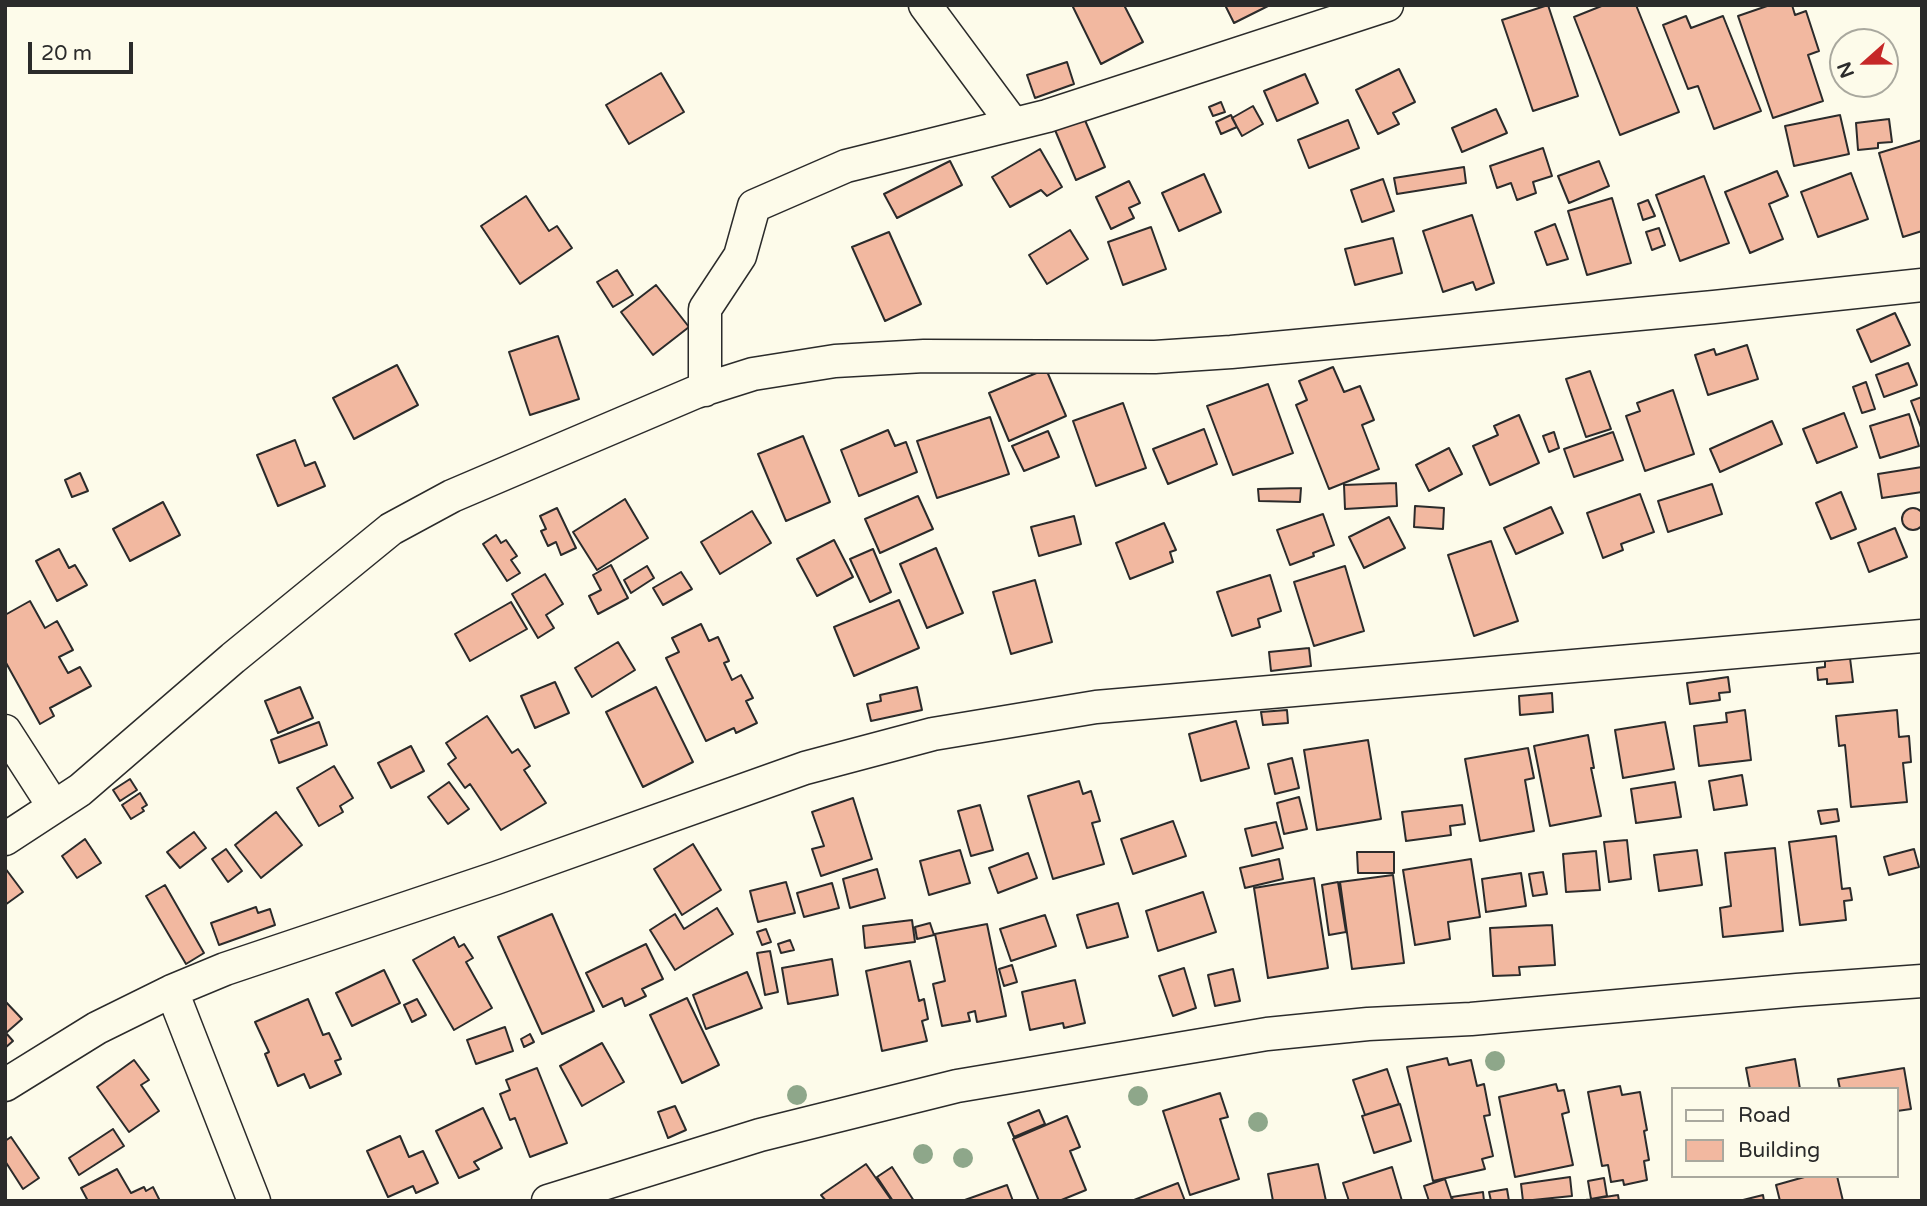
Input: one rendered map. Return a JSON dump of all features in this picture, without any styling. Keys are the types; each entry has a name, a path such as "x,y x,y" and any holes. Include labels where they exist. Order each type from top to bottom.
{"street":[{"path":"925,5 1013,124"},
{"path":"705,390 705,309 740,257 754,206 846,166 1047,116 1387,5"},
{"path":"5,839 80,790 233,658 391,529 452,496 705,390 753,374 835,361 924,356 1155,357 1231,352 1687,310 1922,285"},
{"path":"5,1085 97,1028 172,991 237,965 496,878 805,768 933,734 1097,707 1922,636"},
{"path":"5,731 54,807"},
{"path":"548,1201 760,1135 957,1086 1267,1034 1922,982"},
{"path":"172,991 254,1201"}],"building":[{"path":"1072,5 1124,5 1143,42 1101,64"},
{"path":"1225,5 1270,5 1234,23"},
{"path":"1548,5 1578,96 1533,111 1502,20"},
{"path":"1604,5 1636,5 1679,112 1620,135 1574,17"},
{"path":"1770,5 1792,5 1795,15 1806,11 1819,51 1808,55 1823,101 1773,118 1738,16"},
{"path":"1686,16 1691,28 1723,16 1761,111 1714,129 1698,86 1688,89 1663,25"},
{"path":"1067,62 1074,84 1035,98 1027,75"},
{"path":"1399,69 1415,102 1393,113 1399,124 1378,134 1356,90"},
{"path":"661,73 684,112 629,144 606,105"},
{"path":"1305,74 1318,103 1277,121 1264,91"},
{"path":"1221,102 1225,112 1213,116 1209,107"},
{"path":"1253,106 1263,124 1242,136 1232,118"},
{"path":"1496,109 1507,133 1462,152 1452,128"},
{"path":"1231,115 1237,127 1221,134 1216,122"},
{"path":"1840,115 1849,154 1794,166 1785,126"},
{"path":"1084,118 1105,167 1076,180 1055,130"},
{"path":"1889,119 1892,142 1878,143 1878,148 1858,150 1856,123"},
{"path":"1348,120 1359,148 1309,168 1298,140"},
{"path":"1922,140 1922,231 1903,237 1879,153"},
{"path":"1543,148 1552,176 1533,182 1536,193 1517,200 1511,183 1497,188 1490,166"},
{"path":"1040,149 1062,187 1047,196 1041,190 1010,207 992,177"},
{"path":"950,161 962,185 897,218 884,194"},
{"path":"1599,161 1609,186 1569,203 1558,176"},
{"path":"1464,167 1466,183 1397,194 1394,178"},
{"path":"1777,171 1788,196 1769,204 1783,239 1750,253 1725,192"},
{"path":"1851,173 1868,219 1818,237 1801,192"},
{"path":"1204,174 1221,212 1179,231 1162,193"},
{"path":"1704,176 1729,243 1680,261 1656,195"},
{"path":"1383,179 1394,211 1362,222 1351,190"},
{"path":"1129,181 1140,203 1129,208 1134,218 1111,229 1096,197"},
{"path":"526,196 549,231 557,226 572,248 520,284 481,226"},
{"path":"1612,198 1631,263 1587,275 1568,211"},
{"path":"1648,200 1655,216 1643,220 1638,204"},
{"path":"1472,215 1494,283 1476,290 1473,282 1443,292 1423,231"},
{"path":"1555,224 1568,259 1547,265 1535,232"},
{"path":"1151,227 1166,269 1123,285 1108,242"},
{"path":"1659,228 1665,245 1652,250 1646,232"},
{"path":"1070,230 1088,259 1047,284 1029,255"},
{"path":"889,232 921,304 885,321 852,247"},
{"path":"1393,238 1402,273 1355,285 1345,249"},
{"path":"617,270 633,295 613,307 597,282"},
{"path":"656,285 689,327 653,355 621,312"},
{"path":"1895,313 1910,345 1871,362 1857,330"},
{"path":"558,336 579,399 530,415 509,352"},
{"path":"1747,345 1758,379 1708,395 1695,355 1714,349 1716,355"},
{"path":"1908,363 1917,385 1884,397 1876,375"},
{"path":"397,365 418,405 354,439 333,398"},
{"path":"1333,367 1344,392 1360,386 1374,420 1362,425 1379,469 1329,489 1296,405 1307,400 1299,381"},
{"path":"1046,369 1066,416 1009,441 989,393"},
{"path":"1590,371 1611,429 1586,437 1566,379"},
{"path":"1866,382 1875,409 1862,413 1853,387"},
{"path":"1268,384 1293,453 1233,475 1207,406"},
{"path":"1673,390 1694,454 1645,471 1626,416 1640,411 1637,403"},
{"path":"1922,397 1922,430 1911,401"},
{"path":"1123,403 1146,468 1096,486 1073,421"},
{"path":"1844,413 1857,447 1817,463 1803,429"},
{"path":"1909,414 1919,446 1880,458 1870,426"},
{"path":"1519,415 1539,463 1490,485 1473,446 1498,435 1494,426"},
{"path":"990,417 1009,474 937,498 917,441"},
{"path":"1772,421 1782,444 1720,472 1710,449"},
{"path":"1204,429 1217,464 1168,484 1153,449"},
{"path":"888,430 895,446 906,442 917,472 859,496 841,450"},
{"path":"1048,431 1059,457 1024,471 1012,446"},
{"path":"1554,432 1559,448 1549,452 1543,436"},
{"path":"1613,432 1623,460 1574,477 1564,449"},
{"path":"803,436 830,502 786,521 758,454"},
{"path":"295,440 305,466 315,462 325,486 278,506 257,455"},
{"path":"1449,448 1462,474 1429,491 1416,465"},
{"path":"1922,467 1922,492 1882,498 1878,474"},
{"path":"80,473 88,491 72,497 65,480"},
{"path":"1396,483 1397,506 1345,509 1344,485"},
{"path":"1712,484 1722,514 1668,532 1658,501"},
{"path":"1301,488 1300,502 1259,501 1258,489"},
{"path":"1841,492 1856,529 1831,539 1816,503"},
{"path":"1640,494 1654,532 1621,544 1623,550 1603,558 1587,513"},
{"path":"918,496 933,529 880,553 865,519"},
{"path":"625,499 648,538 597,570 573,532"},
{"path":"163,502 180,535 130,561 113,529"},
{"path":"1415,506 1444,508 1443,529 1414,527"},
{"path":"1551,507 1563,533 1516,554 1504,528"},
{"path":"557,508 576,548 561,555 556,542 548,546 541,531 546,529 540,516"},
{"path":"1913,508 1921,511 1924,519 1921,527 1913,530 1905,527 1902,519 1905,511"},
{"path":"752,511 771,543 720,574 701,542"},
{"path":"1323,514 1334,545 1290,565 1277,530"},
{"path":"1074,516 1081,544 1039,556 1031,527"},
{"path":"1389,517 1405,548 1364,568 1349,537"},
{"path":"1164,523 1176,550 1170,552 1173,562 1130,579 1116,543"},
{"path":"1895,528 1907,557 1869,572 1858,543"},
{"path":"496,535 501,543 506,540 517,556 511,560 520,573 507,581 483,544"},
{"path":"834,540 853,577 817,596 797,559"},
{"path":"1491,541 1518,621 1474,636 1448,555"},
{"path":"936,548 963,613 927,628 900,564"},
{"path":"59,549 69,568 75,565 87,585 57,601 36,561"},
{"path":"873,549 891,592 870,602 850,559"},
{"path":"611,565 628,598 598,614 589,596 601,590 593,575"},
{"path":"647,566 654,578 631,593 624,580"},
{"path":"1345,566 1364,631 1314,646 1294,582"},
{"path":"681,572 692,589 663,605 653,588"},
{"path":"545,574 563,604 546,615 554,628 538,638 512,594"},
{"path":"1270,575 1281,611 1258,619 1260,627 1232,636 1217,592"},
{"path":"1035,580 1052,642 1011,654 993,592"},
{"path":"899,600 919,648 854,676 834,627"},
{"path":"30,601 45,628 57,621 73,650 59,657 68,673 80,667 91,686 50,708 54,716 40,724 5,661 5,615"},
{"path":"511,602 527,629 470,661 455,634"},
{"path":"701,624 709,641 718,637 729,661 724,663 732,680 741,675 753,698 746,701 757,723 736,733 734,728 706,741 666,658 679,652 672,638"},
{"path":"618,642 635,670 592,697 575,668"},
{"path":"1309,648 1311,666 1271,671 1269,652"},
{"path":"1850,658 1853,682 1827,684 1827,679 1818,680 1817,668 1825,667 1825,661"},
{"path":"1728,677 1730,692 1719,693 1720,700 1690,704 1687,683"},
{"path":"555,682 569,713 535,728 521,696"},
{"path":"300,687 313,718 278,733 265,701"},
{"path":"656,687 693,762 643,787 606,712"},
{"path":"917,687 922,710 871,721 867,704 881,701 880,695"},
{"path":"1552,693 1553,712 1520,715 1519,696"},
{"path":"1287,710 1288,723 1263,725 1261,712"},
{"path":"1745,710 1751,760 1699,766 1694,726 1727,722 1726,713"},
{"path":"1897,710 1899,737 1909,736 1911,762 1903,763 1907,802 1851,807 1845,745 1839,746 1836,716"},
{"path":"487,716 512,753 518,749 530,766 524,770 546,803 501,830 470,784 465,788 448,764 456,758 446,743"},
{"path":"1236,721 1249,768 1201,781 1189,734"},
{"path":"319,722 327,745 279,763 271,740"},
{"path":"1665,722 1674,769 1623,778 1615,730"},
{"path":"1588,735 1594,768 1591,768 1601,816 1550,826 1534,746"},
{"path":"1368,740 1381,819 1317,830 1304,750"},
{"path":"411,746 424,771 391,788 378,763"},
{"path":"1528,748 1534,778 1525,780 1534,831 1480,841 1465,759"},
{"path":"1292,758 1299,788 1275,794 1268,764"},
{"path":"334,766 353,798 340,806 343,812 319,826 297,788"},
{"path":"1742,775 1747,805 1714,810 1709,781"},
{"path":"130,779 137,790 120,801 113,790"},
{"path":"1079,781 1083,794 1091,791 1100,821 1092,823 1104,864 1053,879 1028,796"},
{"path":"449,782 469,809 448,824 428,797"},
{"path":"1675,782 1681,817 1636,823 1631,789"},
{"path":"140,793 147,805 142,808 144,811 131,819 122,805"},
{"path":"1299,797 1307,829 1284,834 1277,803"},
{"path":"853,798 872,859 821,876 812,849 824,846 812,812"},
{"path":"980,805 993,850 971,856 958,811"},
{"path":"1462,805 1465,824 1450,826 1451,835 1406,841 1402,812"},
{"path":"1837,809 1839,821 1821,824 1818,811"},
{"path":"276,812 302,845 261,878 235,845"},
{"path":"1173,821 1186,856 1133,874 1121,839"},
{"path":"1276,822 1283,848 1252,856 1245,829"},
{"path":"194,832 206,848 180,868 167,852"},
{"path":"1836,836 1842,889 1850,888 1852,900 1844,901 1846,920 1800,925 1789,842"},
{"path":"85,839 101,863 77,878 62,856"},
{"path":"1627,840 1631,879 1609,882 1604,842"},
{"path":"693,844 721,890 682,915 654,869"},
{"path":"1775,848 1783,931 1723,937 1720,908 1731,906 1725,853"},
{"path":"226,849 242,871 228,882 212,859"},
{"path":"1914,849 1919,867 1889,875 1884,857"},
{"path":"960,850 970,883 929,895 920,861"},
{"path":"1697,850 1702,885 1659,891 1654,855"},
{"path":"1596,851 1600,890 1566,892 1563,854"},
{"path":"1357,852 1394,852 1394,873 1358,873"},
{"path":"1028,853 1037,878 998,893 989,868"},
{"path":"1279,859 1283,879 1245,888 1240,868"},
{"path":"1471,859 1480,917 1448,922 1450,939 1415,945 1403,870"},
{"path":"5,868 23,892 5,905"},
{"path":"877,869 885,898 850,908 843,879"},
{"path":"1543,872 1547,894 1533,896 1529,874"},
{"path":"1521,873 1526,906 1486,912 1482,879"},
{"path":"1393,875 1404,963 1352,969 1340,882"},
{"path":"1314,878 1328,968 1268,978 1254,888"},
{"path":"786,882 795,913 758,922 750,891"},
{"path":"1338,882 1346,932 1329,935 1322,885"},
{"path":"832,883 839,908 804,917 797,893"},
{"path":"165,885 204,953 186,964 146,896"},
{"path":"1203,892 1216,932 1158,951 1146,911"},
{"path":"1118,903 1128,937 1087,948 1077,915"},
{"path":"256,907 258,913 270,909 275,925 219,945 211,923"},
{"path":"717,908 733,934 675,970 650,930 675,914 684,929"},
{"path":"552,914 594,1011 542,1034 498,937"},
{"path":"1045,915 1056,946 1011,961 1000,929"},
{"path":"912,920 915,942 865,948 863,926"},
{"path":"930,923 934,935 917,939 915,927"},
{"path":"987,924 1006,1016 977,1022 975,1011 968,1013 970,1021 942,1026 933,984 945,981 935,934"},
{"path":"1552,925 1555,965 1519,967 1520,975 1493,976 1490,928"},
{"path":"766,929 771,942 762,945 757,932"},
{"path":"454,937 459,947 464,944 473,958 466,962 492,1008 454,1030 413,960"},
{"path":"790,940 794,950 781,953 778,944"},
{"path":"646,944 663,979 642,989 646,996 625,1006 622,998 603,1007 586,973"},
{"path":"770,951 778,992 765,995 757,953"},
{"path":"832,959 838,995 788,1004 782,968"},
{"path":"910,961 919,1001 924,999 928,1019 922,1021 927,1041 882,1051 866,971"},
{"path":"1012,965 1017,982 1004,986 999,969"},
{"path":"1184,968 1196,1008 1173,1016 1159,976"},
{"path":"1233,969 1240,1001 1215,1006 1208,975"},
{"path":"384,970 400,1003 352,1026 336,993"},
{"path":"747,972 762,1008 706,1029 693,995"},
{"path":"1075,980 1085,1023 1064,1028 1063,1023 1030,1030 1022,992"},
{"path":"687,998 719,1065 682,1083 650,1015"},
{"path":"308,999 323,1035 329,1033 341,1059 335,1061 341,1074 310,1088 304,1074 278,1086 265,1054 269,1052 255,1022"},
{"path":"417,999 426,1015 412,1022 404,1005"},
{"path":"5,1001 22,1019 6,1033 13,1041 5,1048"},
{"path":"505,1027 513,1051 476,1064 467,1040"},
{"path":"530,1034 534,1042 524,1047 521,1039"},
{"path":"602,1043 624,1082 582,1106 560,1066"},
{"path":"1447,1058 1449,1065 1471,1060 1477,1086 1484,1084 1490,1115 1484,1116 1493,1156 1482,1159 1485,1169 1433,1181 1407,1067"},
{"path":"1795,1059 1800,1087 1750,1087 1746,1068"},
{"path":"134,1060 149,1080 141,1085 159,1111 129,1132 97,1087"},
{"path":"537,1068 567,1143 530,1157 515,1118 510,1120 500,1094 510,1090 506,1080"},
{"path":"1904,1068 1911,1109 1899,1111 1899,1087 1840,1087 1838,1079"},
{"path":"1387,1069 1399,1104 1365,1115 1353,1080"},
{"path":"1556,1084 1558,1091 1564,1090 1569,1112 1562,1114 1573,1165 1515,1177 1499,1097"},
{"path":"1620,1086 1622,1095 1640,1092 1649,1160 1644,1161 1647,1180 1624,1185 1623,1180 1611,1182 1608,1165 1602,1166 1588,1092"},
{"path":"1220,1093 1228,1117 1220,1119 1239,1179 1190,1195 1163,1111"},
{"path":"1400,1104 1411,1141 1374,1153 1362,1116"},
{"path":"675,1106 686,1130 668,1138 658,1112"},
{"path":"483,1108 502,1148 474,1162 479,1169 459,1178 436,1131"},
{"path":"1039,1110 1045,1124 1014,1137 1008,1123"},
{"path":"1067,1116 1080,1147 1070,1151 1086,1190 1059,1201 1039,1201 1013,1139"},
{"path":"113,1129 124,1146 79,1175 69,1158"},
{"path":"400,1136 409,1157 423,1151 438,1183 416,1193 413,1186 388,1197 367,1151"},
{"path":"11,1137 39,1178 23,1189 5,1161 5,1141"},
{"path":"866,1164 892,1201 826,1201 821,1195"},
{"path":"1318,1164 1326,1201 1273,1201 1268,1174"},
{"path":"892,1167 914,1201 893,1201 877,1177"},
{"path":"1392,1167 1402,1201 1349,1201 1343,1183"},
{"path":"117,1169 131,1193 144,1187 146,1191 153,1187 160,1201 88,1201 81,1188"},
{"path":"1570,1177 1572,1196 1523,1201 1521,1184"},
{"path":"1604,1178 1607,1196 1591,1199 1588,1181"},
{"path":"1801,1178 1837,1178 1843,1201 1780,1201 1776,1185"},
{"path":"1445,1179 1452,1200 1429,1201 1424,1186"},
{"path":"1178,1183 1185,1201 1134,1201 1134,1200"},
{"path":"1007,1185 1013,1201 962,1201"},
{"path":"1507,1189 1509,1201 1491,1201 1489,1192"},
{"path":"1483,1192 1484,1201 1453,1201 1452,1197"},
{"path":"1618,1195 1619,1201 1579,1201"},
{"path":"1763,1195 1764,1201 1739,1201"}]}
